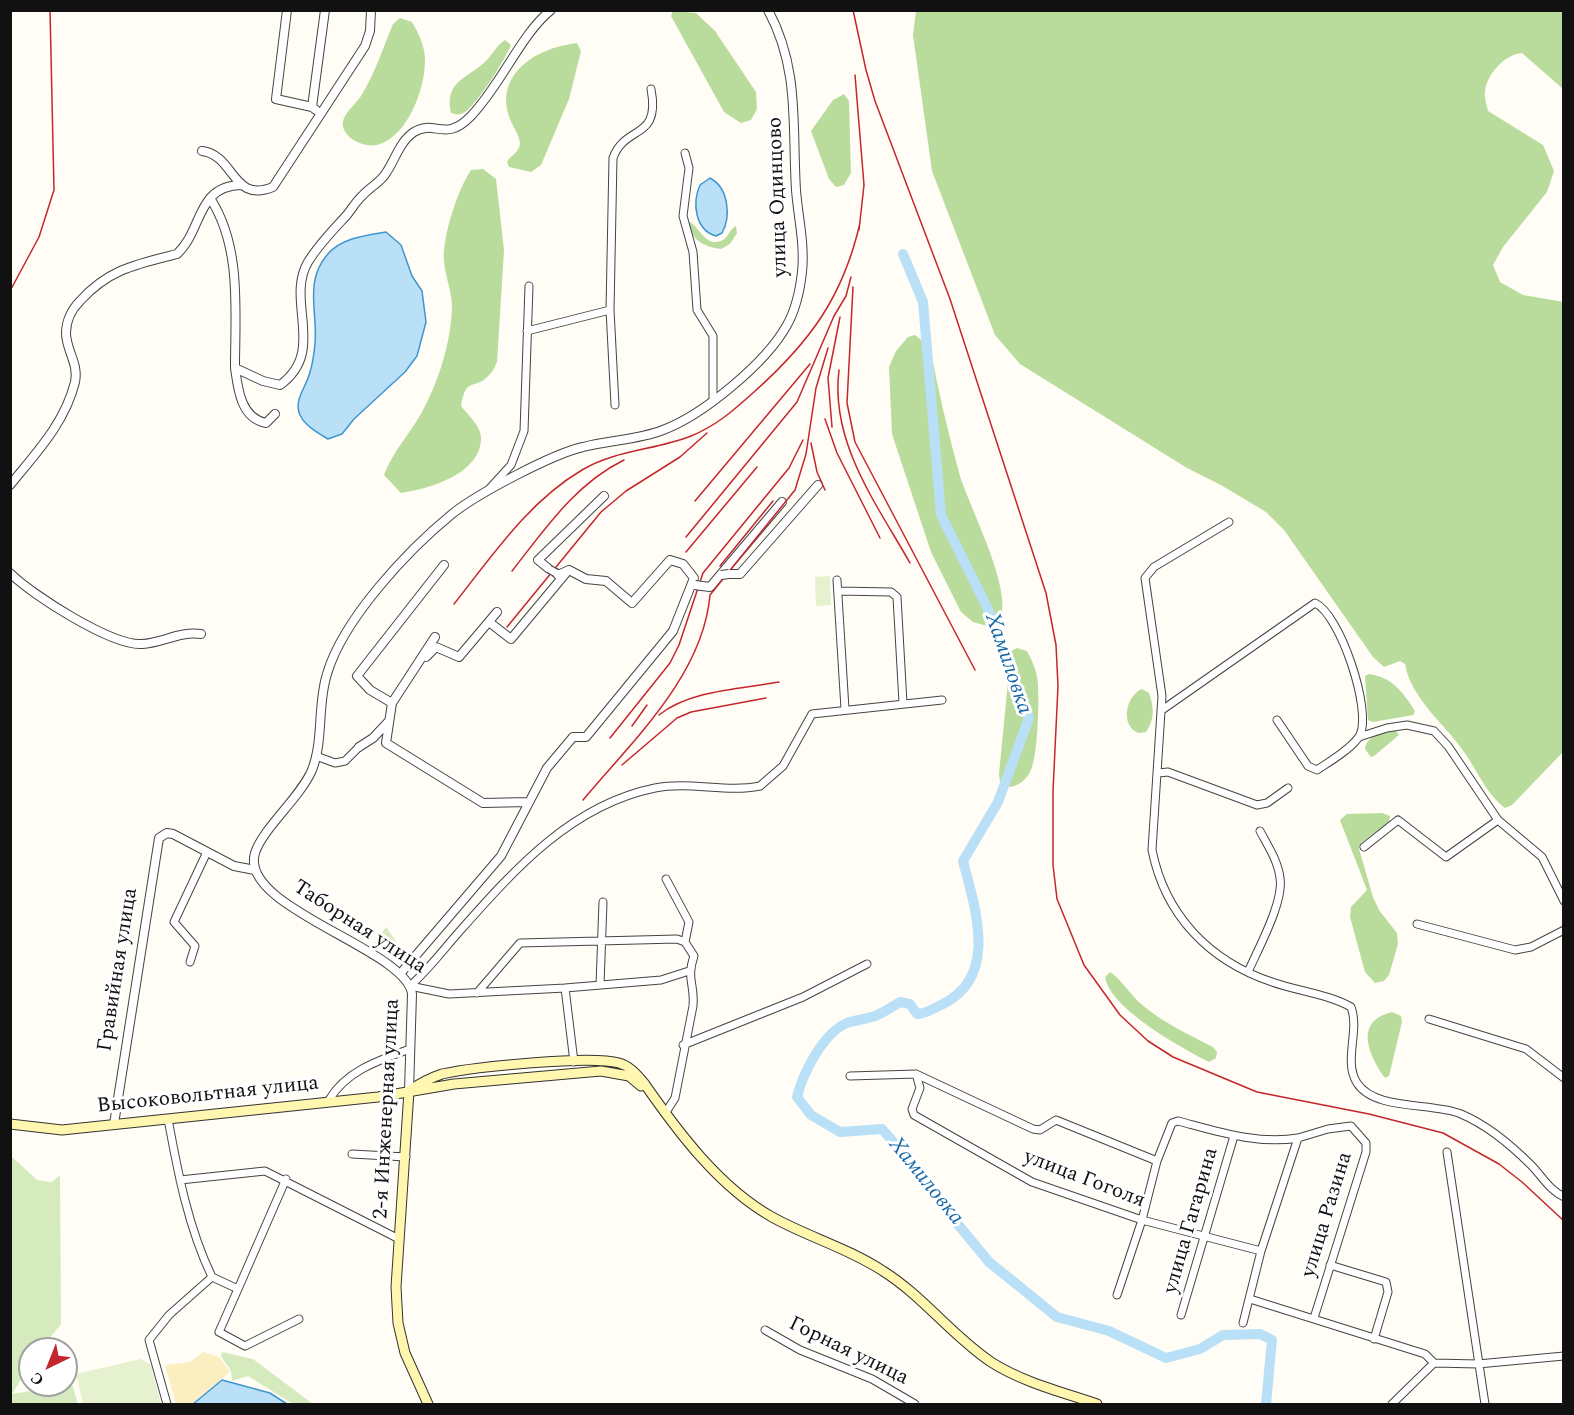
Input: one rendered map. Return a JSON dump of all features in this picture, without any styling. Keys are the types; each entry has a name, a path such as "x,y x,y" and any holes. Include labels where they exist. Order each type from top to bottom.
{"main road":[{"name":"Высоковольтная улица","path":"409,1091 421,1081 443,1074 477,1069 574,1062 619,1063 634,1071 652,1095"},
{"name":"Высоковольтная улица","path":"10,1124 63,1130 601,1071 629,1076 652,1095"},
{"name":"2-я Инженерная улица","path":"409,1091 399,1239 398,1323 405,1353 428,1404"},
{"path":"652,1095 705,1161 755,1206 790,1226 848,1251 882,1270 915,1295 991,1362 1028,1380 1097,1404"}],"street":[{"path":"287,10 276,99 312,107 321,114"},
{"path":"312,107 326,10"},
{"path":"10,485 59,423 71,396 76,379 75,365 65,336 66,324 74,308 106,276 134,264 177,254 215,191 227,185 241,185 261,192 273,187 365,46 370,31 371,10"},
{"path":"235,368 275,385 287,380 301,358 306,337 301,299 303,273 318,246 360,198 386,174 411,134 422,129 449,131 459,128 472,115 500,81 533,27 551,10"},
{"name":"улица Одинцово","path":"255,870 255,853 306,783 316,756 326,675 332,658 377,590 436,529 462,506 560,454 580,447 663,431 713,399 750,369 777,340 794,310 802,272 795,165 794,93 786,54 768,10"},
{"path":"615,405 610,310 613,158 622,142 639,133 650,121 654,102 651,88"},
{"path":"202,151 219,156 241,185"},
{"path":"685,153 690,168 683,216 693,252 697,310 713,336 713,399"},
{"path":"210,198 223,218 231,244 235,368 238,390 248,412 254,418 267,423 275,414"},
{"path":"486,492 511,465 524,432 529,286"},
{"path":"526,331 610,310"},
{"path":"723,575 740,574 818,485"},
{"path":"568,570 558,575 537,560 604,496"},
{"path":"696,586 710,587 723,575 782,502"},
{"path":"1229,522 1154,567 1145,578 1160,672 1162,710 1152,850 1168,897 1182,922 1194,935 1248,972 1271,982 1351,1007 1354,1026 1351,1066 1354,1077 1364,1091 1380,1099 1444,1109 1478,1123 1515,1151 1549,1187 1563,1197"},
{"path":"400,974 501,855 547,768 573,737 586,737 673,631 696,586 694,578 683,564 670,560 632,603 606,581 585,579 568,570"},
{"path":"392,703 370,690 357,675 444,565"},
{"path":"489,622 511,639 568,570"},
{"path":"10,573 35,593 111,636 142,644 189,632 201,634"},
{"path":"837,580 845,709 942,700"},
{"path":"838,591 891,592 897,597 903,703"},
{"path":"1162,710 1315,603 1330,618 1351,663 1360,700 1359,736"},
{"path":"413,670 436,647 459,657 497,612"},
{"path":"435,637 392,703 386,742 483,803 528,802"},
{"name":"2-я Инженерная улица","path":"409,1091 412,1004 410,986 491,896 549,840 581,816 620,799 672,785 760,786 783,766 812,714 845,709"},
{"path":"1277,720 1312,769 1324,765 1359,736 1407,725 1434,731 1448,746 1498,820 1542,857 1563,901"},
{"path":"316,756 335,763 345,762 389,721"},
{"path":"1158,772 1168,772 1257,805 1267,803 1288,788"},
{"path":"1364,847 1398,820 1446,856 1498,820"},
{"path":"1248,972 1271,916 1281,880 1274,858 1260,831"},
{"name":"Гравийная улица","path":"114,1124 158,843 162,835 173,834 207,852"},
{"path":"190,962 195,946 174,922 207,852 234,866 255,870"},
{"name":"Таборная улица","path":"255,870 261,882 279,898 400,974 410,986 449,994 477,993 661,980 689,971"},
{"path":"666,879 689,922 685,942"},
{"path":"600,985 603,902"},
{"path":"1418,924 1515,950 1531,947 1563,930"},
{"path":"477,993 520,943 677,939 685,942 694,956 689,971 694,995 675,1098 666,1112"},
{"path":"683,1045 803,997 867,964"},
{"path":"565,988 574,1062"},
{"path":"1429,1018 1526,1049 1563,1078"},
{"path":"329,1100 336,1088 356,1072 410,1050"},
{"path":"850,1076 916,1074 1033,1129 1040,1130 1056,1120 1156,1161"},
{"name":"улица Гоголя","path":"916,1074 920,1088 912,1109 914,1115 1032,1182 1142,1220 1261,1251"},
{"path":"168,1119 197,1247 212,1277 238,1289"},
{"path":"1117,1295 1142,1220 1156,1161 1172,1123 1178,1121 1234,1136 1287,1140 1298,1138 1261,1251 1243,1323"},
{"name":"улица Разина","path":"1298,1138 1328,1129 1350,1126 1366,1143 1366,1152 1314,1318"},
{"name":"улица Гагарина","path":"1181,1315 1234,1136"},
{"path":"1447,1152 1485,1404"},
{"path":"352,1154 406,1157"},
{"path":"180,1180 266,1171 286,1179 399,1239"},
{"path":"286,1179 219,1332 245,1346 299,1319"},
{"path":"1330,1265 1386,1282 1388,1292 1374,1339"},
{"path":"167,1404 148,1340 169,1315 212,1277"},
{"path":"1250,1299 1425,1354 1434,1363 1478,1364 1563,1357"},
{"name":"Горная улица","path":"765,1330 800,1350 872,1379 915,1404"},
{"path":"1392,1404 1434,1363"}],"green space":[{"path":"673,11 696,13 715,31 756,92 757,109 751,120 741,123 724,112 671,16"},
{"path":"916,11 1563,11 1563,89 1522,53 1509,57 1498,66 1486,85 1485,94 1488,111 1543,145 1554,171 1547,192 1503,247 1493,265 1500,282 1523,295 1564,302 1563,752 1512,805 1505,808 1493,796 1464,752 1421,700 1408,677 1405,664 1400,661 1384,667 1373,657 1284,530 1266,512 1187,468 1020,364 995,335 932,171 913,35"},
{"path":"400,18 412,22 423,45 425,61 422,84 413,110 398,132 377,145 365,145 353,139 344,130 344,118 361,96 375,69 393,24"},
{"path":"505,40 511,45 484,91 462,114 451,113 450,102 454,87 486,61"},
{"path":"577,43 581,51 569,99 541,165 531,172 509,167 507,162 517,151 520,143 508,113 506,98 509,84 525,63 536,56 563,45"},
{"path":"844,94 849,101 851,173 844,185 836,187 829,179 811,131 833,100"},
{"path":"483,169 496,179 504,250 497,362 492,372 484,380 468,387 461,406 479,429 481,438 479,451 463,470 452,478 425,488 401,493 384,475 392,458 422,412 439,374 447,347 452,307 444,261 448,227 466,178 471,170"},
{"path":"688,221 712,242 723,240 736,226 737,233 730,244 721,249 715,248 695,238"},
{"path":"915,335 930,347 960,476 988,548 1000,587 1003,605 1001,619 987,626 973,622 961,612 931,552 892,434 889,367 896,351 908,337"},
{"path":"830,576 831,605 816,606 815,577"},
{"path":"1017,648 1027,651 1036,673 1038,718 1032,767 1023,781 1011,787 1000,782 999,774 1011,651"},
{"path":"1369,674 1384,678 1396,686 1415,711 1413,715 1373,722 1368,720 1365,676"},
{"path":"1142,689 1149,693 1153,713 1146,732 1139,733 1129,725 1127,711 1132,698"},
{"path":"1396,731 1399,735 1371,757 1365,749 1369,740 1377,735"},
{"path":"1382,813 1390,816 1389,822 1361,843 1359,849 1373,897 1379,910 1397,933 1398,944 1389,975 1384,981 1375,983 1365,972 1350,917 1351,907 1367,890 1340,820 1347,814"},
{"path":"386,927 397,943 388,954 373,946"},
{"path":"1110,972 1148,1010 1213,1047 1217,1052 1216,1058 1209,1062 1166,1037 1133,1014 1110,989 1105,977"},
{"path":"1392,1012 1401,1016 1402,1022 1389,1076 1385,1078 1374,1059 1368,1039 1372,1023 1380,1016"},
{"path":"10,1155 37,1180 52,1182 60,1175 61,1324 51,1337 18,1337 18,1384 12,1394 18,1393 18,1397 76,1397 78,1404 11,1404"},
{"path":"222,1352 253,1359 313,1404 293,1404 248,1376 232,1381 231,1371 221,1356"},
{"path":"141,1359 151,1365 161,1404 83,1404 78,1374"}],"sand":[{"path":"203,1352 219,1357 230,1372 191,1404 176,1404 165,1365 190,1362"}],"water":[{"path":"710,178 725,196 727,211 722,233 716,236 704,228 697,215 696,207 700,185"},
{"path":"386,232 401,245 412,276 422,291 426,322 417,356 405,372 354,419 342,434 328,439 305,423 298,409 299,398 314,354 316,276 320,265 332,249 354,238"},
{"path":"222,1380 270,1393 287,1404 193,1404"}],"waterway":[{"name":"Хамиловка","path":"903,254 923,302 941,515 987,607 1029,718 998,802 963,861 977,920 977,959 971,976 960,992 927,1012 917,1014 910,1004 900,1002 878,1015 847,1023 838,1028 822,1044 815,1055 797,1097 811,1115 840,1132 882,1129 926,1179 956,1222 989,1262 1057,1317 1109,1331 1166,1358 1200,1349 1223,1335 1260,1334 1272,1340 1266,1404"}],"railway":[{"path":"10,291 39,237 54,190 50,10"},
{"path":"853,10 875,101 950,299 1046,593 1056,645 1058,686 1053,791 1053,865 1057,899 1084,965 1120,1015 1148,1041 1173,1057 1257,1092 1369,1114 1443,1133 1499,1164 1564,1221"},
{"path":"855,75 864,185 859,230"},
{"path":"454,604 528,513 563,483 582,470 608,458 678,441 700,432 732,411 754,392 792,355 822,316 844,274 860,223"},
{"path":"686,537 797,402 834,316 846,296 851,277"},
{"path":"853,287 847,403 855,442 975,670"},
{"path":"832,427 828,378 840,317"},
{"path":"583,800 643,731 680,680 705,625 710,595 795,490 806,454 816,388 828,348"},
{"path":"695,501 810,364"},
{"path":"839,370 838,397 849,447 870,495 910,563"},
{"path":"825,419 837,453 880,538"},
{"path":"507,627 601,512 626,491 680,457 707,433"},
{"path":"610,738 670,663 679,645 703,573 789,468 803,440"},
{"path":"811,443 817,472 825,490"},
{"path":"512,571 549,524 576,495 606,470 624,460"},
{"path":"686,552 757,467"},
{"path":"720,566 773,501"},
{"path":"659,715 685,700 701,695 779,682"},
{"path":"622,765 677,718 691,712 766,698"},
{"path":"632,726 647,705"}]}
